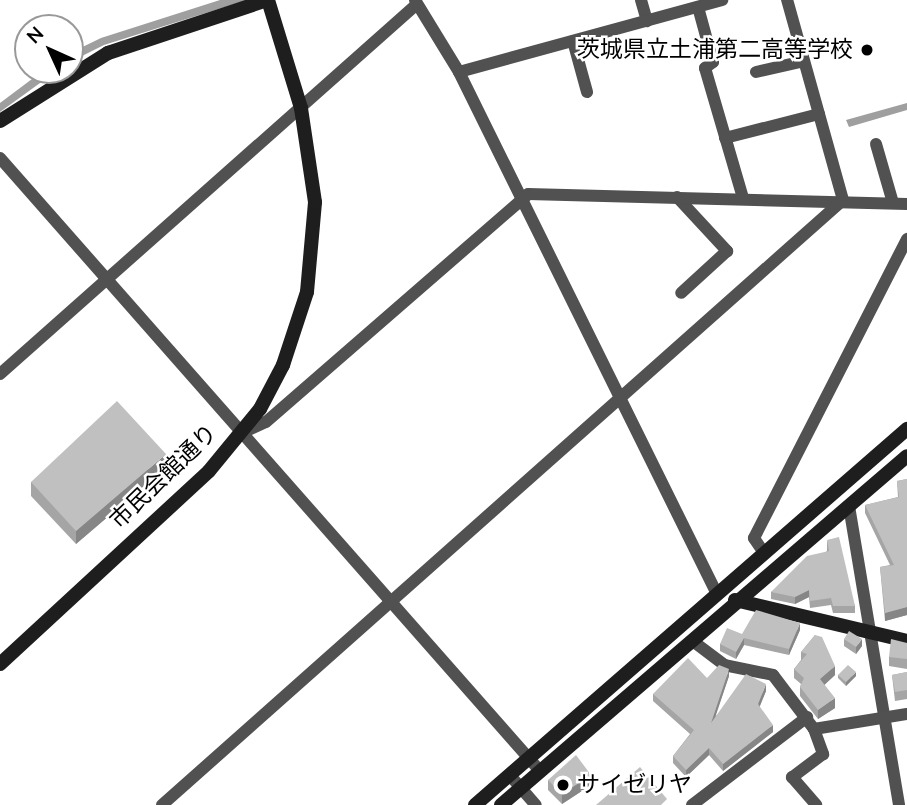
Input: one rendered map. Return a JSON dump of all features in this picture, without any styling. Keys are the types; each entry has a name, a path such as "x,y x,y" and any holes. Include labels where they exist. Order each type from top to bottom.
{"street":[{"name":"市民会館通り","path":"0,664 242,433 283,365 307,292 315,202 301,108 267,0"},
{"path":"0,121 108,53 267,0"},
{"path":"641,0 647,21"},
{"path":"459,72 722,0"},
{"path":"787,0 843,200"},
{"path":"0,374 301,108 416,2 459,72 717,594 739,602 907,641"},
{"path":"698,7 713,62 705,68 743,198"},
{"path":"573,41 587,92"},
{"path":"756,72 804,61"},
{"path":"725,138 819,114"},
{"path":"876,144 893,203"},
{"path":"0,158 540,771"},
{"path":"677,197 727,251 681,293"},
{"path":"242,433 266,422 521,199 677,197 907,204"},
{"path":"162,805 392,604 843,200"},
{"path":"764,553 754,538 907,239"},
{"path":"475,805 907,429"},
{"path":"501,805 694,642 907,456"},
{"path":"849,506 873,633 899,805"},
{"path":"694,642 724,664 773,674 807,717 823,754 792,777 816,805"},
{"path":"814,729 907,714"},
{"path":"692,805 807,717"},
{"path":"509,775 536,805"}],"shaded area":[{"path":"220,0 247,0 104,45 84,55 84,46 101,38"},
{"path":"25,84 39,84 0,112 0,103"},
{"path":"907,103 907,110 849,127 846,120"}],"building":[{"path":"117,401 166,454 76,531 31,482"},
{"path":"907,479 907,607 885,613 880,567 894,565 865,505 899,497 897,481"},
{"path":"839,537 855,606 833,606 831,598 810,601 809,590 795,597 771,592 807,556 829,551 827,540"},
{"path":"756,610 800,623 789,649 744,638 736,652 720,644 727,628 742,634"},
{"path":"849,631 862,639 856,647 844,639"},
{"path":"815,635 822,637 835,666 820,679 835,698 818,710 800,687 804,678 794,669 807,654 801,652"},
{"path":"891,639 907,643 907,659 889,657"},
{"path":"688,658 707,678 719,665 729,669 711,723 746,674 766,684 758,704 773,725 723,764 709,748 686,770 673,756 694,730 653,694"},
{"path":"848,665 856,672 846,682 838,675"},
{"path":"907,672 907,690 895,692 892,675"},
{"path":"576,755 591,775 562,794 548,780"},
{"path":"640,767 667,799 661,805 596,805"}],"place":[{"name":"茨城県立土浦第二高等学校","path":"867,50"},
{"name":"サイゼリヤ","path":"563,785"}]}
